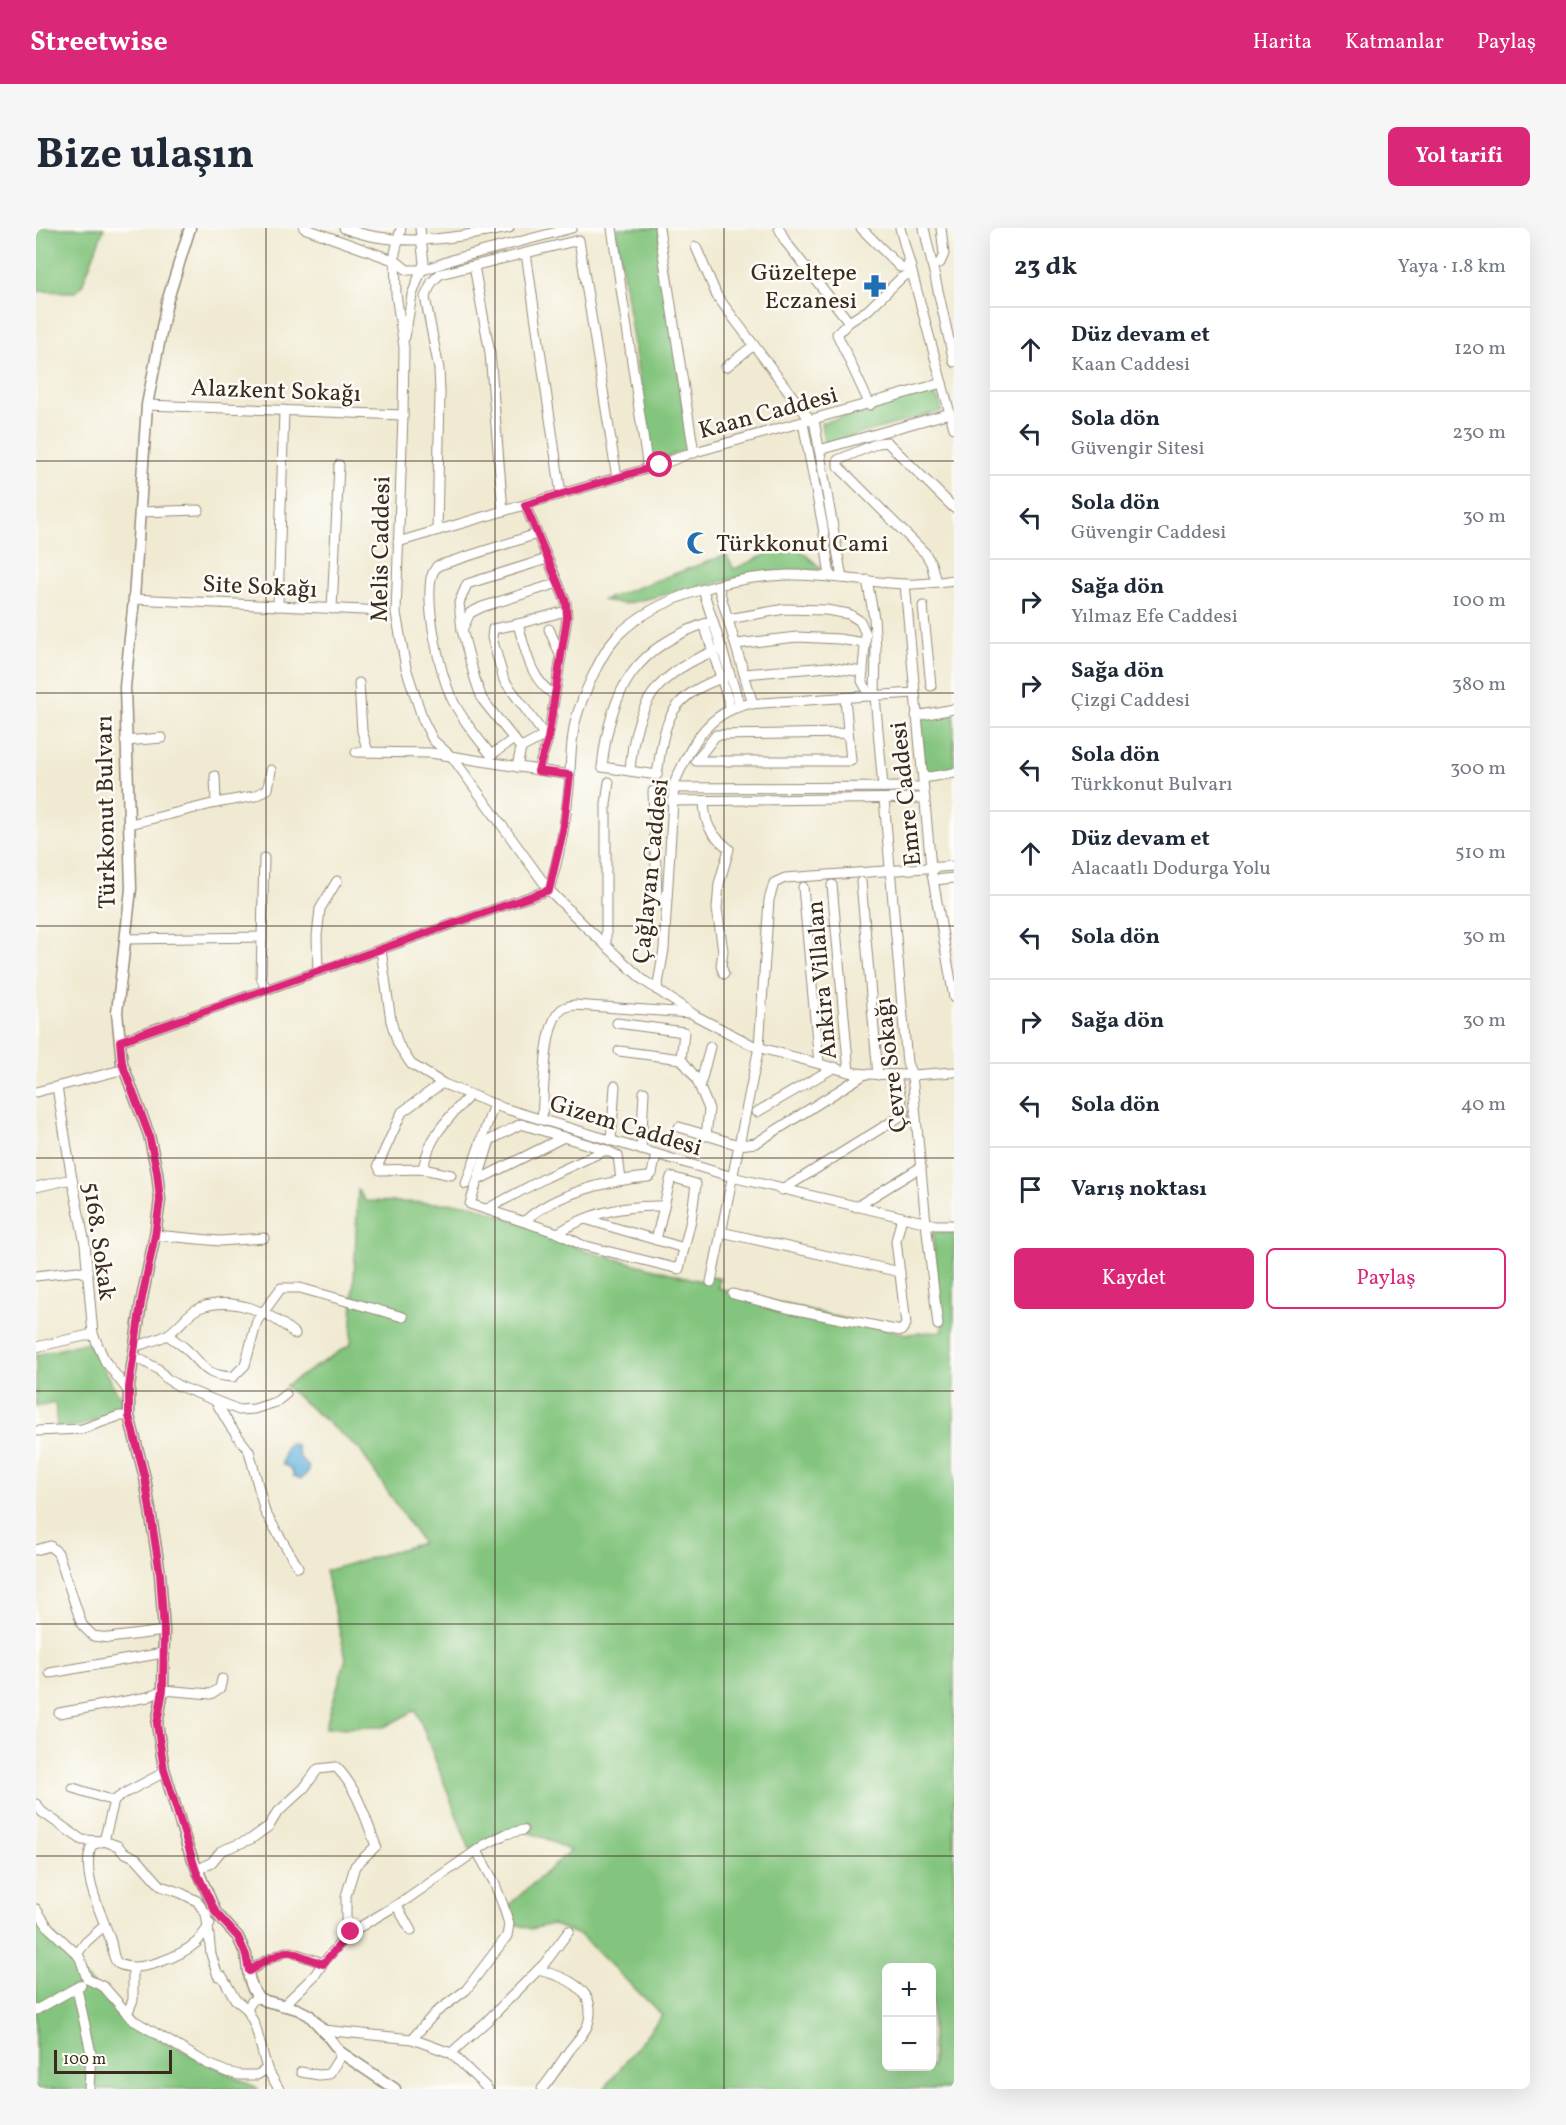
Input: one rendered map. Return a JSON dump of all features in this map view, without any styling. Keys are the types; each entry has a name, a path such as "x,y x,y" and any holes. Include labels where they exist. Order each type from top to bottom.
{"street":[{"name":"Türkkonut Bulvarı","path":"190,228 167,302 147,405 134,600 125,687 131,889 117,1012 125,1069 149,1135 160,1200 141,1303 129,1392 129,1416 145,1478 160,1574 164,1631 163,1690 157,1724 165,1772 196,1871 216,1913 238,1937 246,1955 253,1989 258,1997"},
{"path":"304,228 396,261 407,270 423,270 572,228"},
{"path":"344,228 357,233 398,241 410,238 448,239 509,228"},
{"name":"Melis Caddesi","path":"401,228 395,248 396,294 404,348"},
{"name":"Melis Caddesi","path":"420,228 424,255 423,270 412,295 404,348 396,613 406,668 423,720 433,740 453,758 549,890 643,980 692,1013 759,1047 849,1072 878,1075 954,1072"},
{"path":"612,228 648,469"},
{"path":"659,228 694,453"},
{"path":"861,228 900,267 912,269"},
{"path":"900,228 954,428"},
{"path":"924,228 951,333 954,362"},
{"path":"932,265 940,263 944,254 941,228"},
{"path":"781,229 785,241 849,322"},
{"path":"437,530 439,369 425,297 432,282 440,274 579,240 617,478"},
{"path":"696,248 717,296 809,421 819,450 842,578"},
{"path":"526,253 561,494"},
{"path":"474,266 490,354 503,511"},
{"path":"870,405 837,334 849,322 868,310 912,269"},
{"path":"726,367 754,345"},
{"name":"Kaan Caddesi","path":"398,542 648,469 694,453 942,383"},
{"name":"Alazkent Sokağı","path":"147,405 403,414"},
{"path":"278,606 284,410"},
{"path":"819,450 950,413"},
{"path":"809,421 830,577"},
{"path":"936,582 931,563 925,554 838,466 838,460 878,443 887,442 954,508"},
{"path":"333,609 339,465"},
{"path":"525,505 566,602 561,657 548,739 538,771"},
{"path":"140,512 199,510"},
{"path":"514,739 492,755 464,719 451,697 433,628 431,576 437,566 537,534"},
{"path":"519,758 514,739 482,699 467,656 459,603 467,584 547,559"},
{"path":"120,1041 549,890 563,831 576,720 599,663 617,636 642,615 673,599 703,590 786,575 905,584 954,580"},
{"path":"867,580 876,649 872,696 883,788"},
{"path":"462,630 470,613 482,607 558,583"},
{"name":"Emre Caddesi","path":"905,584 932,868 954,998"},
{"path":"718,586 753,704"},
{"path":"703,590 708,623 736,707"},
{"name":"Site Sokağı","path":"134,600 384,611"},
{"path":"923,606 931,686"},
{"path":"728,619 785,609 826,610 849,614 860,621 866,633 862,681 872,696"},
{"path":"519,758 543,733 504,680 492,638 493,629 566,612"},
{"path":"708,623 692,627 667,641 648,655 630,675 615,702 606,733 602,767 657,775 661,744 669,720 679,701 695,690 725,676"},
{"path":"518,624 532,669 547,691 555,695"},
{"path":"549,629 561,657"},
{"path":"736,644 797,637 865,643"},
{"path":"910,642 927,642"},
{"path":"630,771 632,742 640,716 653,691 673,672 717,650"},
{"path":"744,674 828,667 863,672"},
{"path":"359,683 362,731 368,752"},
{"name":"Çağlayan Caddesi","path":"657,990 664,949 674,788 685,759 698,738 718,715 736,707 914,693"},
{"path":"845,698 851,761 696,761 716,735 848,733"},
{"path":"916,716 954,709"},
{"path":"125,741 162,738"},
{"path":"356,752 431,753 453,758 519,758 538,771 570,775"},
{"path":"130,824 255,796 268,789 271,770"},
{"path":"674,788 883,788 923,783 954,773"},
{"path":"215,776 216,803"},
{"path":"606,946 606,804 609,782"},
{"path":"652,790 657,896 666,903"},
{"path":"672,801 925,798"},
{"name":"Çevre Sokağı","path":"884,799 907,1063 912,1075 938,1325"},
{"path":"704,801 705,818 711,834 731,845 719,884 717,909 723,951 721,966 724,974"},
{"path":"264,858 261,977 266,989"},
{"path":"711,1282 759,1047 769,900 774,883 785,878 954,866"},
{"path":"934,880 954,878"},
{"path":"318,971 317,936 320,909 337,881"},
{"name":"Ankira Villalan","path":"861,882 878,1075"},
{"name":"Ankira Villalan","path":"832,885 849,1072"},
{"name":"Ankira Villalan","path":"803,887 819,1063"},
{"path":"125,939 262,937"},
{"name":"Gizem Caddesi","path":"381,950 391,1021 398,1044 411,1064 442,1083 542,1120 732,1177 926,1223 954,1225"},
{"path":"542,1120 548,1040 552,1023 561,1010 574,1005 692,1013"},
{"path":"617,1023 684,1032 681,1059 700,1086 710,1109 706,1136"},
{"path":"700,1086 710,1047"},
{"path":"619,1051 681,1059"},
{"path":"757,1112 835,1067"},
{"path":"36,1092 125,1069"},
{"path":"679,1128 739,1145 756,1143 865,1074"},
{"path":"782,1190 904,1114 896,1075"},
{"path":"442,1083 402,1112 378,1165 380,1170 423,1169 451,1175"},
{"path":"611,1141 615,1086"},
{"name":"5168. Sokak","path":"57,1087 72,1179 86,1244 93,1334 105,1361 129,1392"},
{"path":"641,1150 644,1092"},
{"path":"423,1169 426,1151 435,1134 470,1095"},
{"path":"466,1184 494,1104"},
{"path":"621,1180 618,1156 606,1150 521,1124 490,1140 470,1204 558,1233 582,1245 680,1269 696,1184 671,1177 656,1240"},
{"path":"478,1180 564,1137"},
{"path":"487,1209 547,1177 606,1150"},
{"path":"525,1221 542,1208 579,1192 621,1180 648,1177 652,1174 656,1154"},
{"path":"855,1207 921,1167"},
{"path":"36,1187 72,1179"},
{"path":"558,1233 585,1219 623,1208 664,1206"},
{"path":"733,1294 787,1308 901,1331 906,1324 896,1241 902,1217"},
{"path":"585,1219 684,1248"},
{"path":"721,1232 900,1272"},
{"path":"155,1235 220,1241 264,1238"},
{"path":"36,1276 78,1271 88,1274"},
{"path":"167,1335 186,1349 201,1367 215,1376 233,1377 245,1365 253,1330 263,1311 281,1288 300,1288 403,1317"},
{"path":"286,1394 276,1402 254,1409 238,1410 179,1386 135,1351 167,1335 197,1309 210,1304 233,1304 263,1311 283,1323 295,1334"},
{"path":"36,1347 93,1334"},
{"path":"216,1402 249,1451 265,1512 298,1567"},
{"path":"36,1431 82,1429 118,1416 129,1416"},
{"path":"36,1550 50,1546 58,1552 82,1625 93,1636 110,1638 164,1631"},
{"path":"50,1673 163,1653"},
{"path":"59,1713 148,1697 163,1690 211,1694 220,1688 222,1678"},
{"path":"196,1871 212,1862 220,1851 251,1839 269,1826 277,1813 303,1788 318,1769 336,1767 343,1773 364,1812 376,1846 355,1866 346,1896 346,1920 351,1932"},
{"path":"105,1841 114,1801 165,1772"},
{"path":"73,1788 114,1801"},
{"path":"36,1804 42,1812 81,1840 105,1841 118,1846 123,1852 136,1858 161,1886 197,1902 206,1914 211,1954 218,1976 222,1976 235,1999 247,2008 255,2025 267,2069 279,2089"},
{"path":"284,2006 315,1975 351,1932 397,1906 477,1851 506,1834 523,1830"},
{"path":"105,1841 93,1845 88,1854 93,1895 110,1939 115,1960 120,1964 133,1968 171,1958 198,1940 216,1913"},
{"path":"412,2039 435,2013 466,1990 507,1936 509,1924 503,1905 494,1882 477,1851"},
{"path":"397,1906 411,1931"},
{"path":"36,1909 50,1928 80,1958 87,1979 104,1987 133,2020 206,2063 226,2072 257,2075 267,2069"},
{"path":"77,1954 86,1942 104,1926"},
{"path":"451,2053 538,1970 569,1931"},
{"path":"249,1971 285,1952 291,1952 323,1964"},
{"path":"127,2014 133,2000 133,1968"},
{"path":"538,1970 559,1975 574,1982 585,1996 589,2010 588,2025 542,2089"},
{"path":"36,2010 77,1989 87,1979"},
{"path":"77,1989 91,2054 89,2089"},
{"path":"247,2008 258,1997 309,2015 339,2052 390,2088"},
{"path":"323,2030 412,2039 451,2053 488,2089"},
{"path":"301,2073 329,2074 338,2060 339,2052"}],"green space":[{"path":"36,228 104,228 82,285 76,292 36,291"},
{"path":"616,228 659,228 689,449 652,463"},
{"path":"932,391 942,411 824,444 821,423"},
{"path":"792,543 823,570 747,576 624,604 603,600 726,555 734,569"},
{"path":"954,713 954,769 925,774 920,718"},
{"path":"358,1190 365,1201 470,1204 530,1226 585,1251 705,1282 707,1277 720,1278 718,1288 906,1334 943,1331 932,1232 954,1232 954,2089 604,2089 662,2015 581,1936 552,1924 531,1929 515,1924 509,1905 570,1851 545,1838 515,1828 470,1850 416,1710 384,1727 325,1728 346,1658 325,1571 422,1543 360,1450 285,1386 351,1344"},
{"path":"88,1342 123,1403 119,1412 79,1426 57,1427 55,1403 36,1407 36,1355"},
{"path":"36,1913 73,1959 82,1974 138,2028 259,2089 36,2089"}],"water":[{"path":"289,1443 296,1445 301,1460 308,1466 309,1471 301,1479 293,1476 292,1469 282,1464 285,1448"}],"place":[{"name":"Güzeltepe Eczanesi","path":"875,286"},
{"name":"Türkkonut Cami","path":"698,543"}],"route":[{"path":"351,1932 323,1964 316,1959 285,1952 249,1971 246,1955 238,1937 228,1923 216,1913 196,1871 164,1769 157,1724 163,1690 164,1631 160,1574 145,1478 129,1416 129,1387 141,1303 160,1200 149,1135 122,1063 120,1041 549,890 563,831 570,775 538,771 548,739 567,618 566,602 525,505 660,465"}]}
